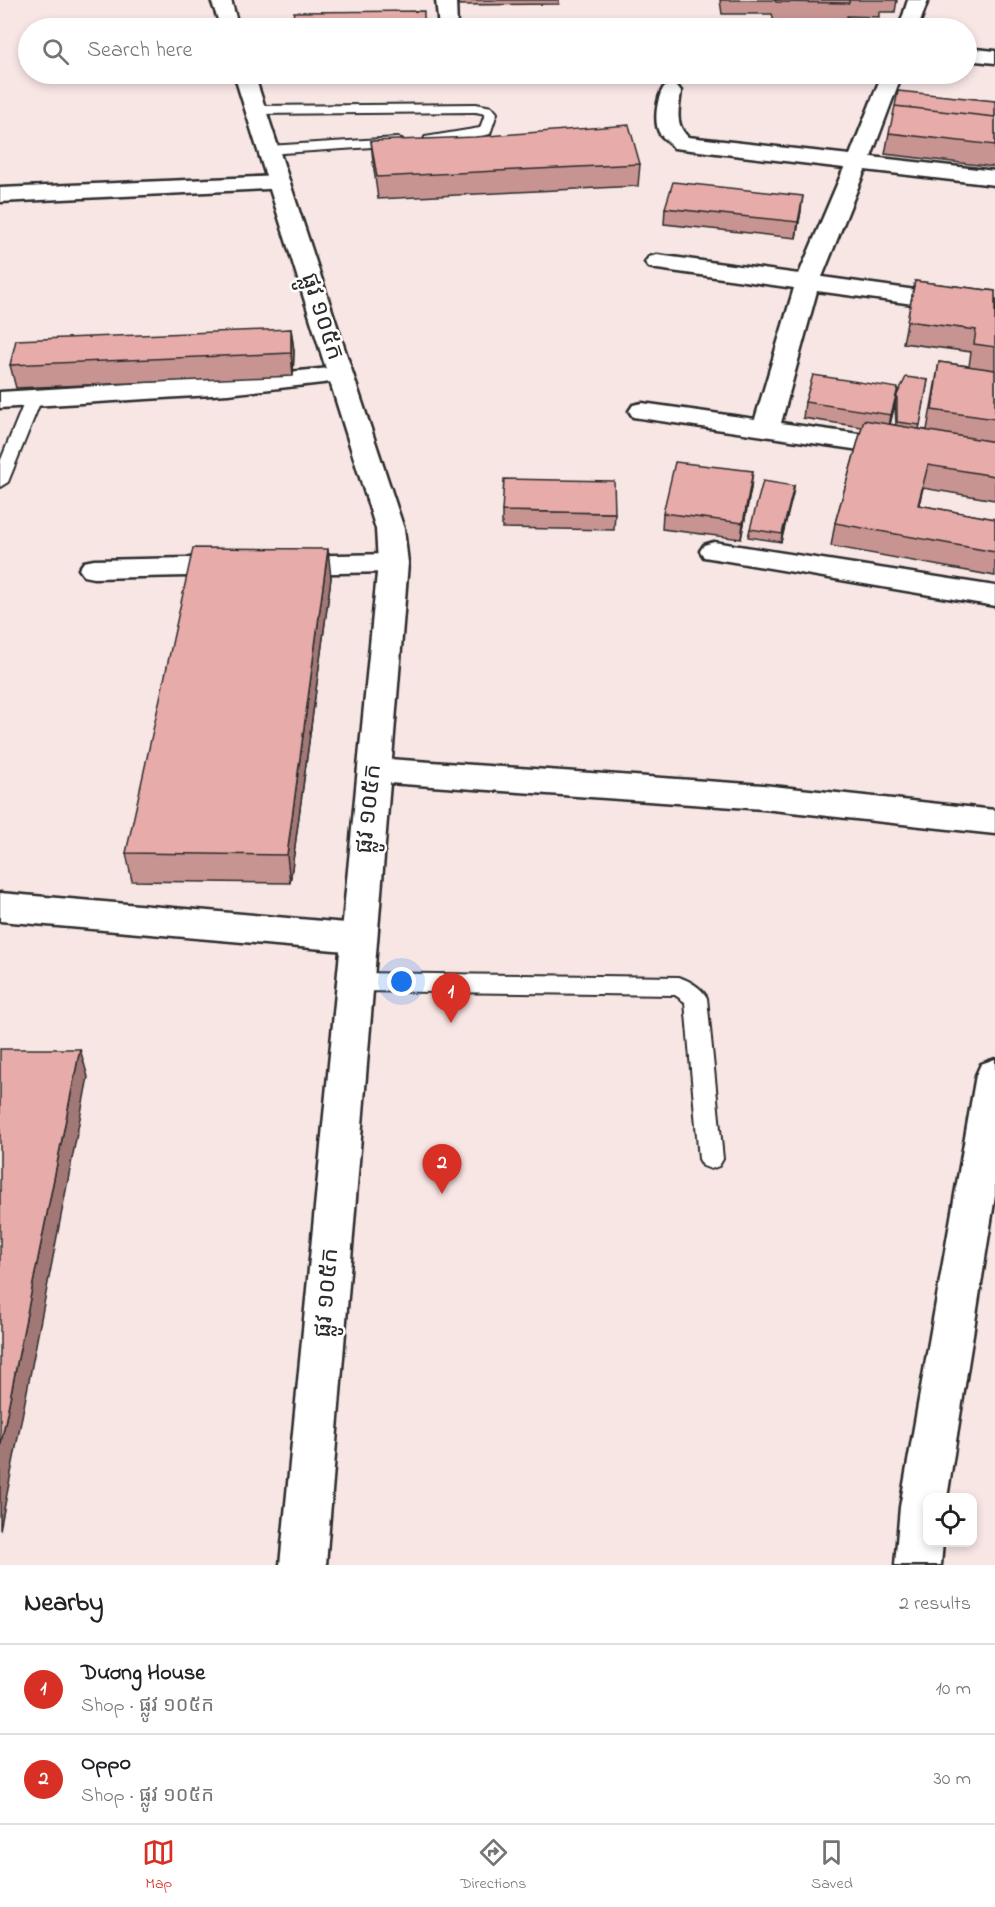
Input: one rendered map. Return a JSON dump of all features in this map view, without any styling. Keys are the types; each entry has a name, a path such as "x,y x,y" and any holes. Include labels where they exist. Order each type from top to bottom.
{"street":[{"path":"221,0 227,18"},
{"path":"446,0 447,18"},
{"path":"912,18 918,0"},
{"path":"977,55 995,57"},
{"name":"ផ្លូវ ១០៥ក","path":"247,84 390,529 393,563 303,1565"},
{"path":"766,428 807,284 888,84"},
{"path":"671,91 667,118 669,131 682,143 995,178"},
{"path":"0,195 279,183"},
{"path":"657,262 995,308"},
{"path":"0,400 340,375"},
{"path":"642,411 926,451"},
{"path":"714,551 995,596"},
{"path":"94,569 393,563"},
{"path":"374,770 812,800 995,822"},
{"path":"0,907 358,938"},
{"path":"918,1565 923,1508 995,1075"}],"lane":[{"path":"256,110 476,108 488,110 491,113 486,131 477,134 414,141 268,150"},
{"path":"0,483 34,398"},
{"path":"356,982 679,986 696,998 711,1160"}],"building":[{"path":"775,0 849,0 849,3 776,2"},
{"path":"424,11 424,18 293,18 294,12"},
{"path":"898,91 995,101 995,117 895,106"},
{"path":"895,106 995,117 995,145 889,133"},
{"path":"629,125 640,164 377,177 371,141 475,137"},
{"path":"673,182 803,196 798,222 665,208"},
{"path":"915,281 995,291 995,347 974,344 976,330 907,321"},
{"path":"291,329 291,353 10,365 16,340"},
{"path":"939,362 995,370 995,419 932,410"},
{"path":"813,375 898,388 891,415 805,402"},
{"path":"906,377 928,380 920,425 897,422 897,395"},
{"path":"864,420 995,442 995,476 928,465 918,505 995,519 995,552 835,523"},
{"path":"675,462 753,471 743,523 663,513"},
{"path":"504,479 614,481 615,513 502,511"},
{"path":"763,481 794,486 782,534 750,529"},
{"path":"193,548 328,549 287,855 126,853"},
{"path":"0,1049 80,1049 0,1448"}],"place":[{"name":"Dương House","path":"451,1023"},
{"name":"Oppo","path":"442,1194"}]}
